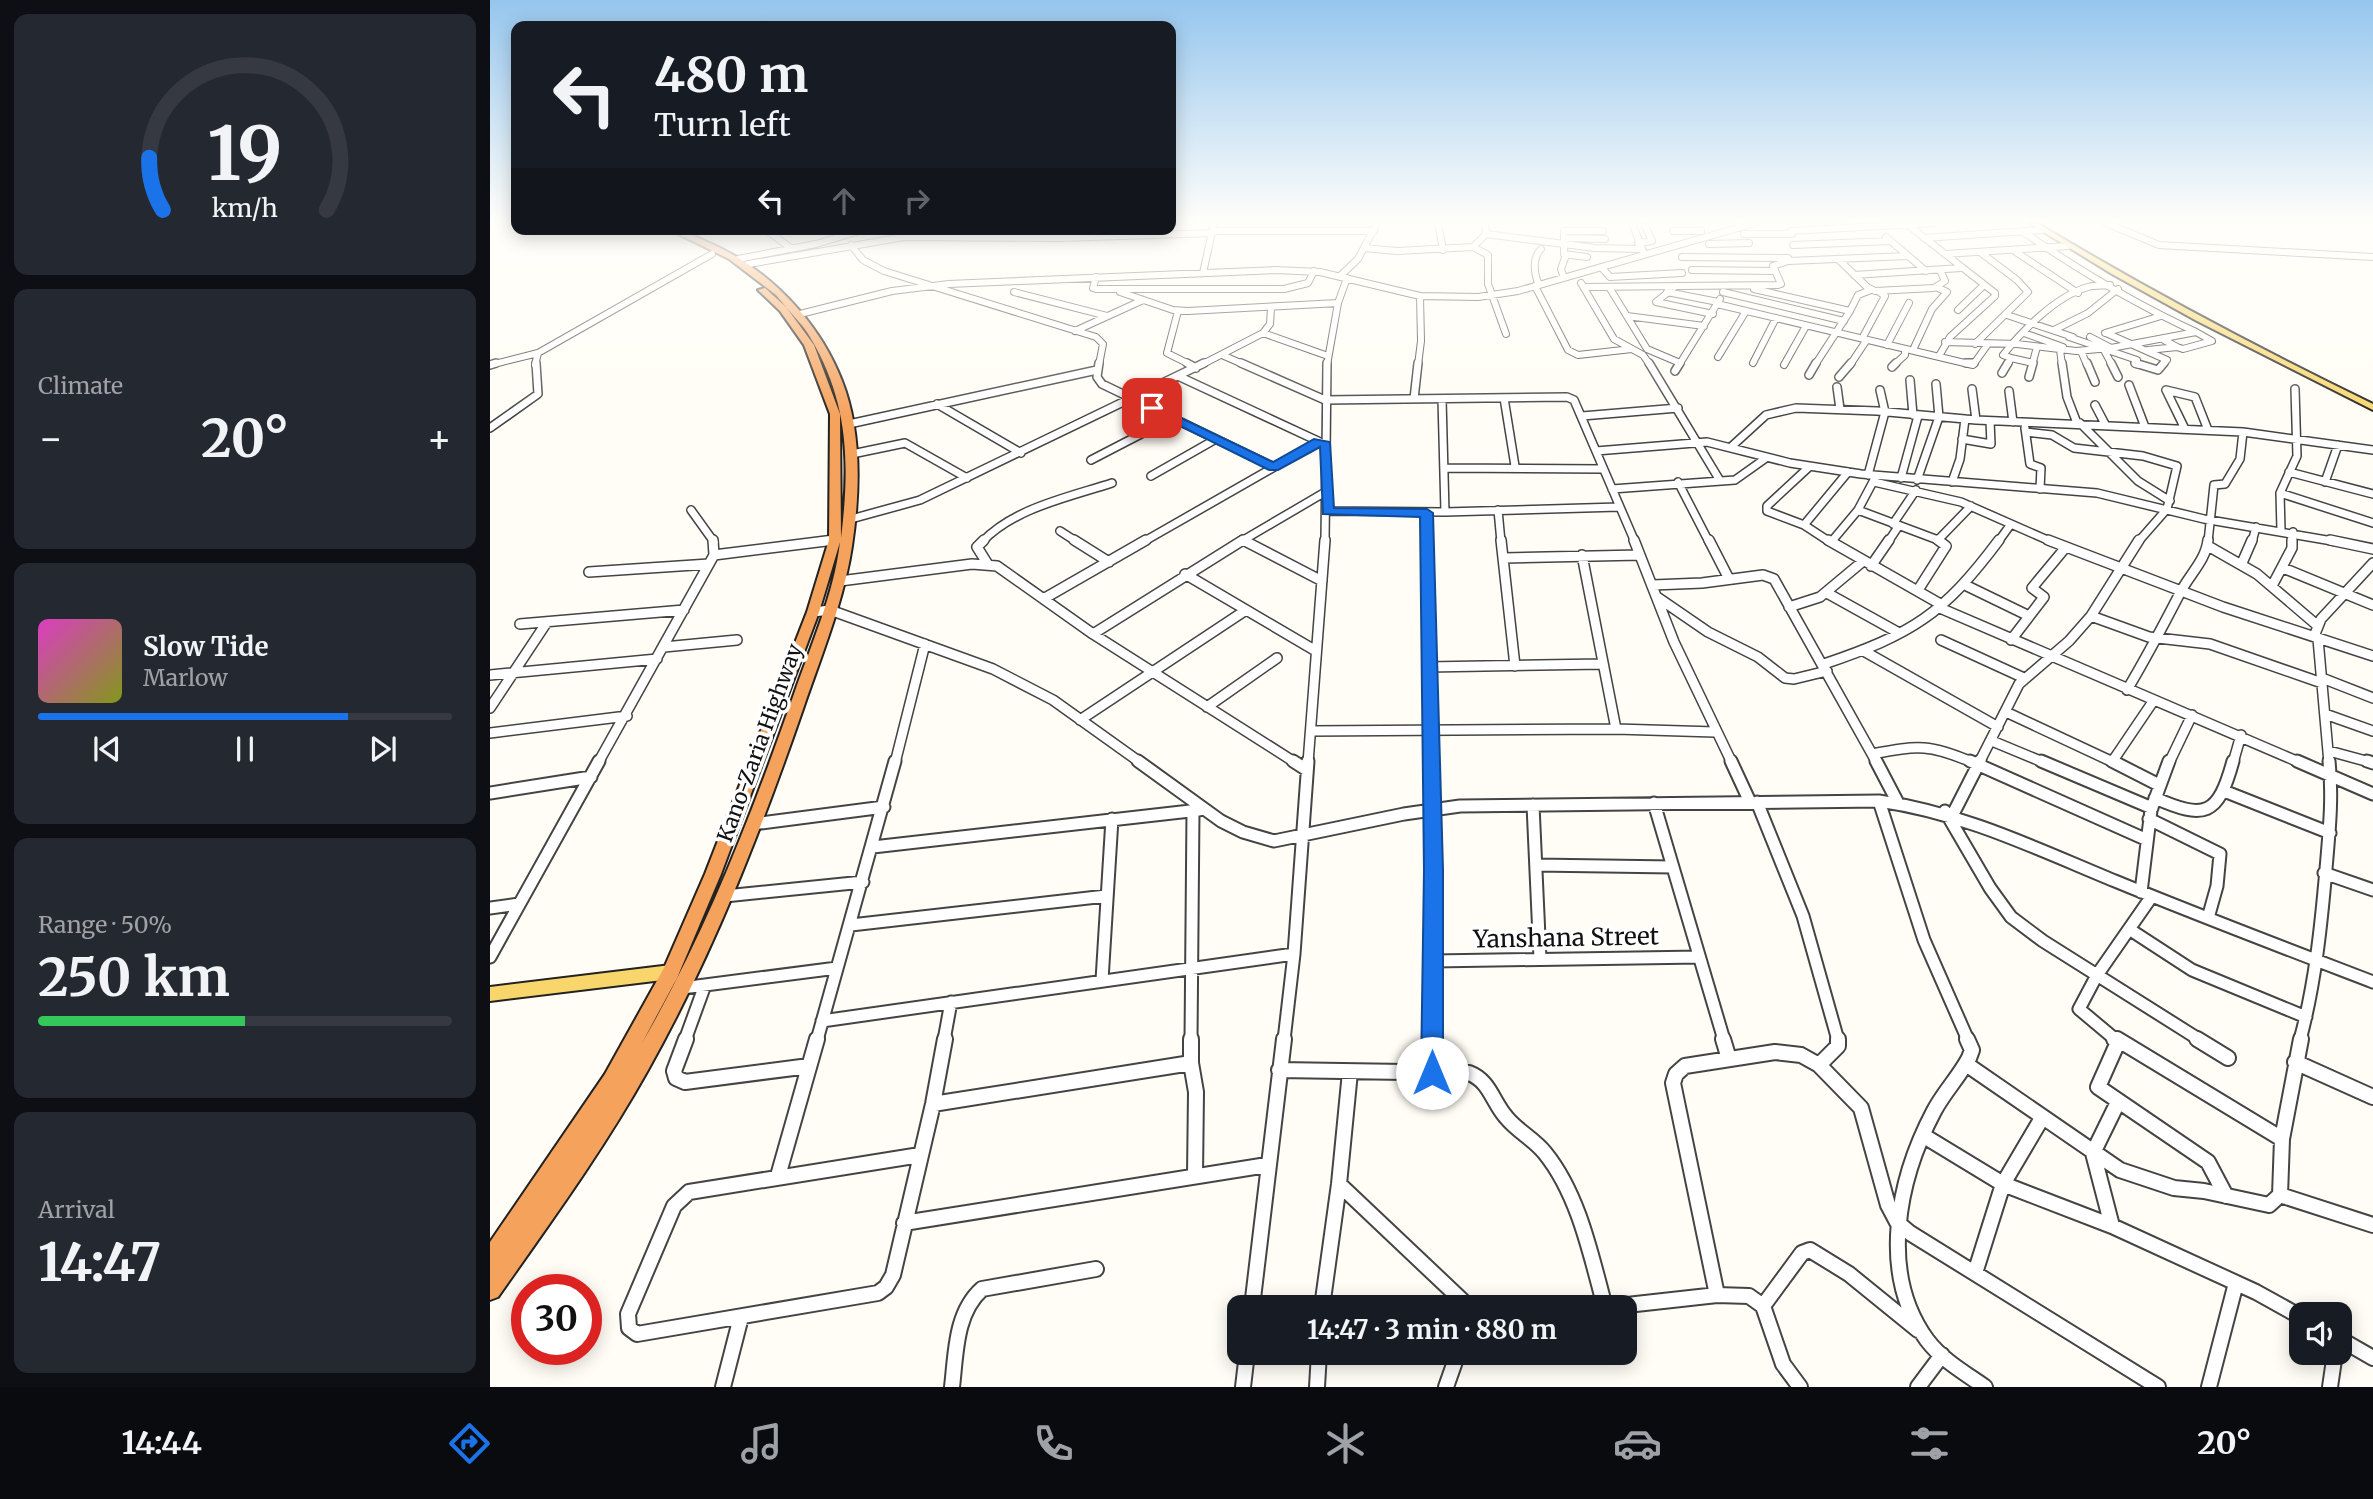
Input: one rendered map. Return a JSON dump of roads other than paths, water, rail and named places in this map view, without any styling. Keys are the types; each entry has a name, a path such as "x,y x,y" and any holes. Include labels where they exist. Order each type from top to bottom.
{"highway":[{"name":"Kano-Zaria Highway","path":"490,1260 612,1081 671,972 713,874 813,612 835,540 835,414 810,345 767,294 758,288"},
{"name":"Kano-Zaria Highway","path":"490,1289 543,1215 631,1081 681,988 725,896 840,580 851,519 852,454 844,402 832,365 815,332 783,295 773,288"}],"main road":[{"path":"2143,288 2216,328 2373,407"},
{"path":"2155,288 2373,400"},
{"path":"490,994 671,972"}],"street":[{"path":"490,365 538,353 653,288"},
{"path":"800,314 914,288"},
{"path":"937,288 1096,337 1103,344 1097,370 1097,377 1102,383 1274,467"},
{"path":"1093,288 1113,290 1194,288"},
{"path":"1271,288 1291,288"},
{"path":"1253,1295 1294,954 1327,511 1322,443 1328,356 1342,288"},
{"path":"1387,288 1420,296 1461,298 1492,296 1529,288"},
{"path":"1489,288 1506,334"},
{"path":"1538,288 1568,350 1572,353 1578,355 1632,349"},
{"path":"1584,288 1614,339 1643,355 1678,408 1719,479"},
{"path":"1609,288 1647,349 1680,363"},
{"path":"1672,288 1656,302 1713,314"},
{"path":"1717,288 1844,321"},
{"path":"1675,371 1713,314 1725,289 1729,288"},
{"path":"1751,288 1850,311"},
{"path":"1839,377 1858,356 1885,296 1871,288"},
{"path":"1809,375 1858,295 1874,290 1921,288"},
{"path":"1913,350 1932,309 1947,292 1938,288"},
{"path":"1958,310 1981,288"},
{"path":"1939,356 1945,342 1995,296 1987,288"},
{"path":"1975,345 2028,292 2024,288"},
{"path":"2070,288 2078,293"},
{"path":"2033,363 2003,355 2011,344 2035,323 2086,288"},
{"path":"2054,330 2088,313 2118,289 2161,316 2211,341 2183,349 2164,340"},
{"path":"1113,290 1178,311 1338,303"},
{"path":"1014,292 1107,316"},
{"path":"1667,292 1972,365 1988,344"},
{"path":"1414,399 1421,341 1420,296"},
{"path":"1075,331 1143,300"},
{"path":"1887,345 1909,303"},
{"path":"851,519 903,507 1222,355 1263,333 1270,324 1271,308"},
{"path":"1178,311 1167,353 1196,368"},
{"path":"1718,357 1746,311"},
{"path":"1796,323 1805,312"},
{"path":"2007,315 2137,360"},
{"path":"1627,316 1704,326"},
{"path":"2070,337 2090,337 2161,316"},
{"path":"1753,363 1776,318"},
{"path":"1784,365 1806,326"},
{"path":"2024,332 2077,351 2095,382"},
{"path":"1945,342 2011,344 2077,351 2164,340 2196,332"},
{"path":"1263,333 1328,356"},
{"path":"2106,333 2145,351 2167,360 2158,370 2135,364 2145,351 2177,346"},
{"path":"2090,337 2107,349 2118,377"},
{"path":"2029,377 2037,347"},
{"path":"1892,367 1905,355 1905,349"},
{"path":"2060,351 2068,393 2067,404 2079,423 2106,451 2169,505"},
{"path":"490,428 538,394 535,366 538,353"},
{"path":"1222,355 1325,400 1567,397 1574,400 1656,597 1716,732 1753,802 1803,916 1838,1040 1838,1046 1819,1065"},
{"path":"2002,373 2011,358"},
{"path":"849,424 1097,370"},
{"path":"1178,376 1322,443"},
{"path":"1901,478 1916,415 1910,380"},
{"path":"1917,480 1939,417 1936,384"},
{"path":"2129,385 2145,426"},
{"path":"1837,387 1840,409"},
{"path":"1972,389 1976,420"},
{"path":"2281,530 2280,494 2296,460 2295,389"},
{"path":"1832,541 1858,510 1873,478 1885,412 1880,390"},
{"path":"2185,429 2166,390 2195,397 2208,430"},
{"path":"2009,391 2013,422"},
{"path":"1504,398 1515,466"},
{"path":"1442,399 1445,512"},
{"path":"937,404 1021,453"},
{"path":"2095,405 2105,424"},
{"path":"1582,416 1678,408"},
{"path":"1731,447 1766,415 1780,410 1840,409 1990,421 2243,432 2373,450"},
{"path":"1091,460 1172,418"},
{"path":"1952,482 1960,459 1965,419"},
{"path":"1962,439 1991,444 1990,421"},
{"path":"2024,422 2030,464 2041,468 2040,489"},
{"path":"1949,812 1992,741 2024,678 2069,640 2091,616 2140,539 2169,505 2176,464 2143,456 2074,448 2052,435 2026,432"},
{"path":"2127,690 2208,546 2214,485 2225,484 2240,459 2243,432"},
{"path":"1151,476 1216,439"},
{"path":"1595,450 1698,442 1731,447 1809,467 1873,478 1971,506 2066,547 2181,591 2373,656"},
{"path":"852,454 905,443 967,478"},
{"path":"1045,598 1274,467 1322,443"},
{"path":"2325,482 2338,445"},
{"path":"1612,489 1739,479 1766,458"},
{"path":"1444,468 1515,466 1603,469"},
{"path":"1809,467 1765,509 1804,525 1941,606 2011,640 2241,735 2373,794"},
{"path":"1804,525 1848,472"},
{"path":"2289,472 2373,494"},
{"path":"1873,478 1997,483 2035,490 2098,493 2169,505 2211,520 2293,532 2373,549"},
{"path":"1678,482 1729,579"},
{"path":"1112,483 1045,506 1006,525 977,547 987,563 1013,576 1093,634 1307,770"},
{"path":"1789,607 1812,601 1827,593 1866,564 1896,526 1916,490"},
{"path":"1093,634 1185,574 1327,491"},
{"path":"2280,494 2373,523"},
{"path":"1938,540 1971,506"},
{"path":"1327,511 1427,513 1619,507"},
{"path":"490,957 627,716 711,560 715,541 691,510"},
{"path":"1498,510 1515,666"},
{"path":"1858,510 1938,540 1946,546 1918,590"},
{"path":"1427,513 1432,809 1432,1073"},
{"path":"1656,597 1708,632 1758,657 1785,678 1794,680 1923,621 1964,584 2011,524"},
{"path":"2242,563 2256,527"},
{"path":"1060,531 1109,562"},
{"path":"2272,586 2292,548 2293,532"},
{"path":"589,572 711,560 835,540"},
{"path":"1243,540 1322,581"},
{"path":"2208,546 2242,563 2318,626"},
{"path":"2011,640 2044,597 2032,588 2066,547"},
{"path":"1582,555 1616,729"},
{"path":"1504,558 1640,555"},
{"path":"840,580 987,563"},
{"path":"2283,568 2373,605"},
{"path":"1966,1064 2120,1170 2174,1188 2269,1205 2280,1195 2282,1139 2295,1062 2306,1017 2330,833 2332,775 2318,639 2315,634 2318,626 2371,568"},
{"path":"1185,574 1316,650"},
{"path":"1653,585 1763,575 1771,577 1825,668 1898,803"},
{"path":"1964,584 2029,615"},
{"path":"1827,593 1899,634"},
{"path":"520,624 684,610"},
{"path":"813,612 830,610 993,669 1054,700 1199,810 1243,832 1274,841 1432,809 1654,803 1898,803 1949,812 2208,919 2373,982"},
{"path":"1080,720 1246,610"},
{"path":"2091,616 2158,638 2210,644 2373,698"},
{"path":"490,708 547,622"},
{"path":"664,648 737,640"},
{"path":"1941,640 2024,678"},
{"path":"778,1176 873,847 925,643"},
{"path":"1862,650 1998,727"},
{"path":"1207,707 1277,658"},
{"path":"490,675 657,659"},
{"path":"1428,667 1602,663"},
{"path":"2112,762 2154,700"},
{"path":"2006,712 2159,786"},
{"path":"2325,714 2373,732"},
{"path":"2192,715 2159,786 2152,808 2145,839 2146,894 2129,929 2097,975 2079,1009 2116,1038 2282,1139"},
{"path":"490,733 627,716"},
{"path":"1311,730 1616,729 1716,732"},
{"path":"2152,808 2195,812 2212,806 2224,790 2241,735"},
{"path":"1992,741 2152,808 2220,854 2217,886 2208,919"},
{"path":"1872,754 1908,747 1940,748 2145,839"},
{"path":"2329,751 2373,763"},
{"path":"490,793 591,777"},
{"path":"2224,790 2330,833"},
{"path":"1879,801 1924,940 1972,1050 1966,1064 1935,1110 1904,1192 1897,1222 1905,1294 1922,1333"},
{"path":"1654,803 1729,1059"},
{"path":"1533,805 1540,959"},
{"path":"753,824 884,807"},
{"path":"873,847 1199,810"},
{"path":"1195,1175 1196,1092 1191,1063 1199,810"},
{"path":"1949,812 2003,909 2043,941 2228,1058"},
{"path":"1102,981 1112,819"},
{"path":"1536,865 1672,867"},
{"path":"2324,873 2373,890"},
{"path":"725,896 863,882"},
{"path":"851,925 1106,896"},
{"path":"490,908 519,904"},
{"path":"2129,929 2192,970 2306,1017"},
{"path":"822,1021 1294,954"},
{"name":"Yanshana Street","path":"1433,961 1699,957"},
{"path":"681,988 837,968"},
{"path":"705,985 674,1071 676,1078 685,1082 809,1066"},
{"path":"920,1155 689,1192 674,1206 628,1314 627,1324 631,1331 637,1334 741,1317 878,1293 886,1287 893,1275 933,1104 951,1002"},
{"path":"2116,1038 2116,1048 2098,1083 2104,1092 2208,1162 2226,1196"},
{"path":"1717,1295 1673,1083 1676,1074 1685,1066 1775,1052 1801,1055 1819,1065 1861,1108 1888,1205 1897,1222 1910,1233 2158,1387"},
{"path":"2295,1062 2373,1097"},
{"path":"933,1104 1191,1063"},
{"path":"1279,1070 1469,1073 1481,1076 1514,1126 1548,1156 1591,1257 1603,1295"},
{"path":"1324,1295 1339,1184 1350,1072"},
{"path":"2112,1226 2093,1153 2118,1102"},
{"path":"1975,1273 2003,1184 2042,1118"},
{"path":"1924,1136 2003,1184 2112,1226 2236,1283 2289,1311"},
{"path":"904,1223 1267,1165"},
{"path":"1339,1184 1456,1295"},
{"path":"2280,1195 2373,1225"},
{"path":"1763,1306 1802,1253 1810,1250 1849,1274 1922,1333 1941,1355 1985,1387"},
{"path":"952,1387 964,1310 976,1293 982,1289 1096,1269"},
{"path":"2209,1387 2236,1283"},
{"path":"1637,1304 1717,1295 1749,1296 1763,1306 1783,1364 1800,1387"},
{"path":"723,1387 741,1317"},
{"path":"2352,1346 2373,1358"},
{"path":"1918,1387 1941,1355"},
{"path":"1243,1387 1246,1365"},
{"path":"1317,1387 1318,1365"},
{"path":"1446,1387 1454,1365"},
{"path":"2330,1387 2333,1365"}]}
